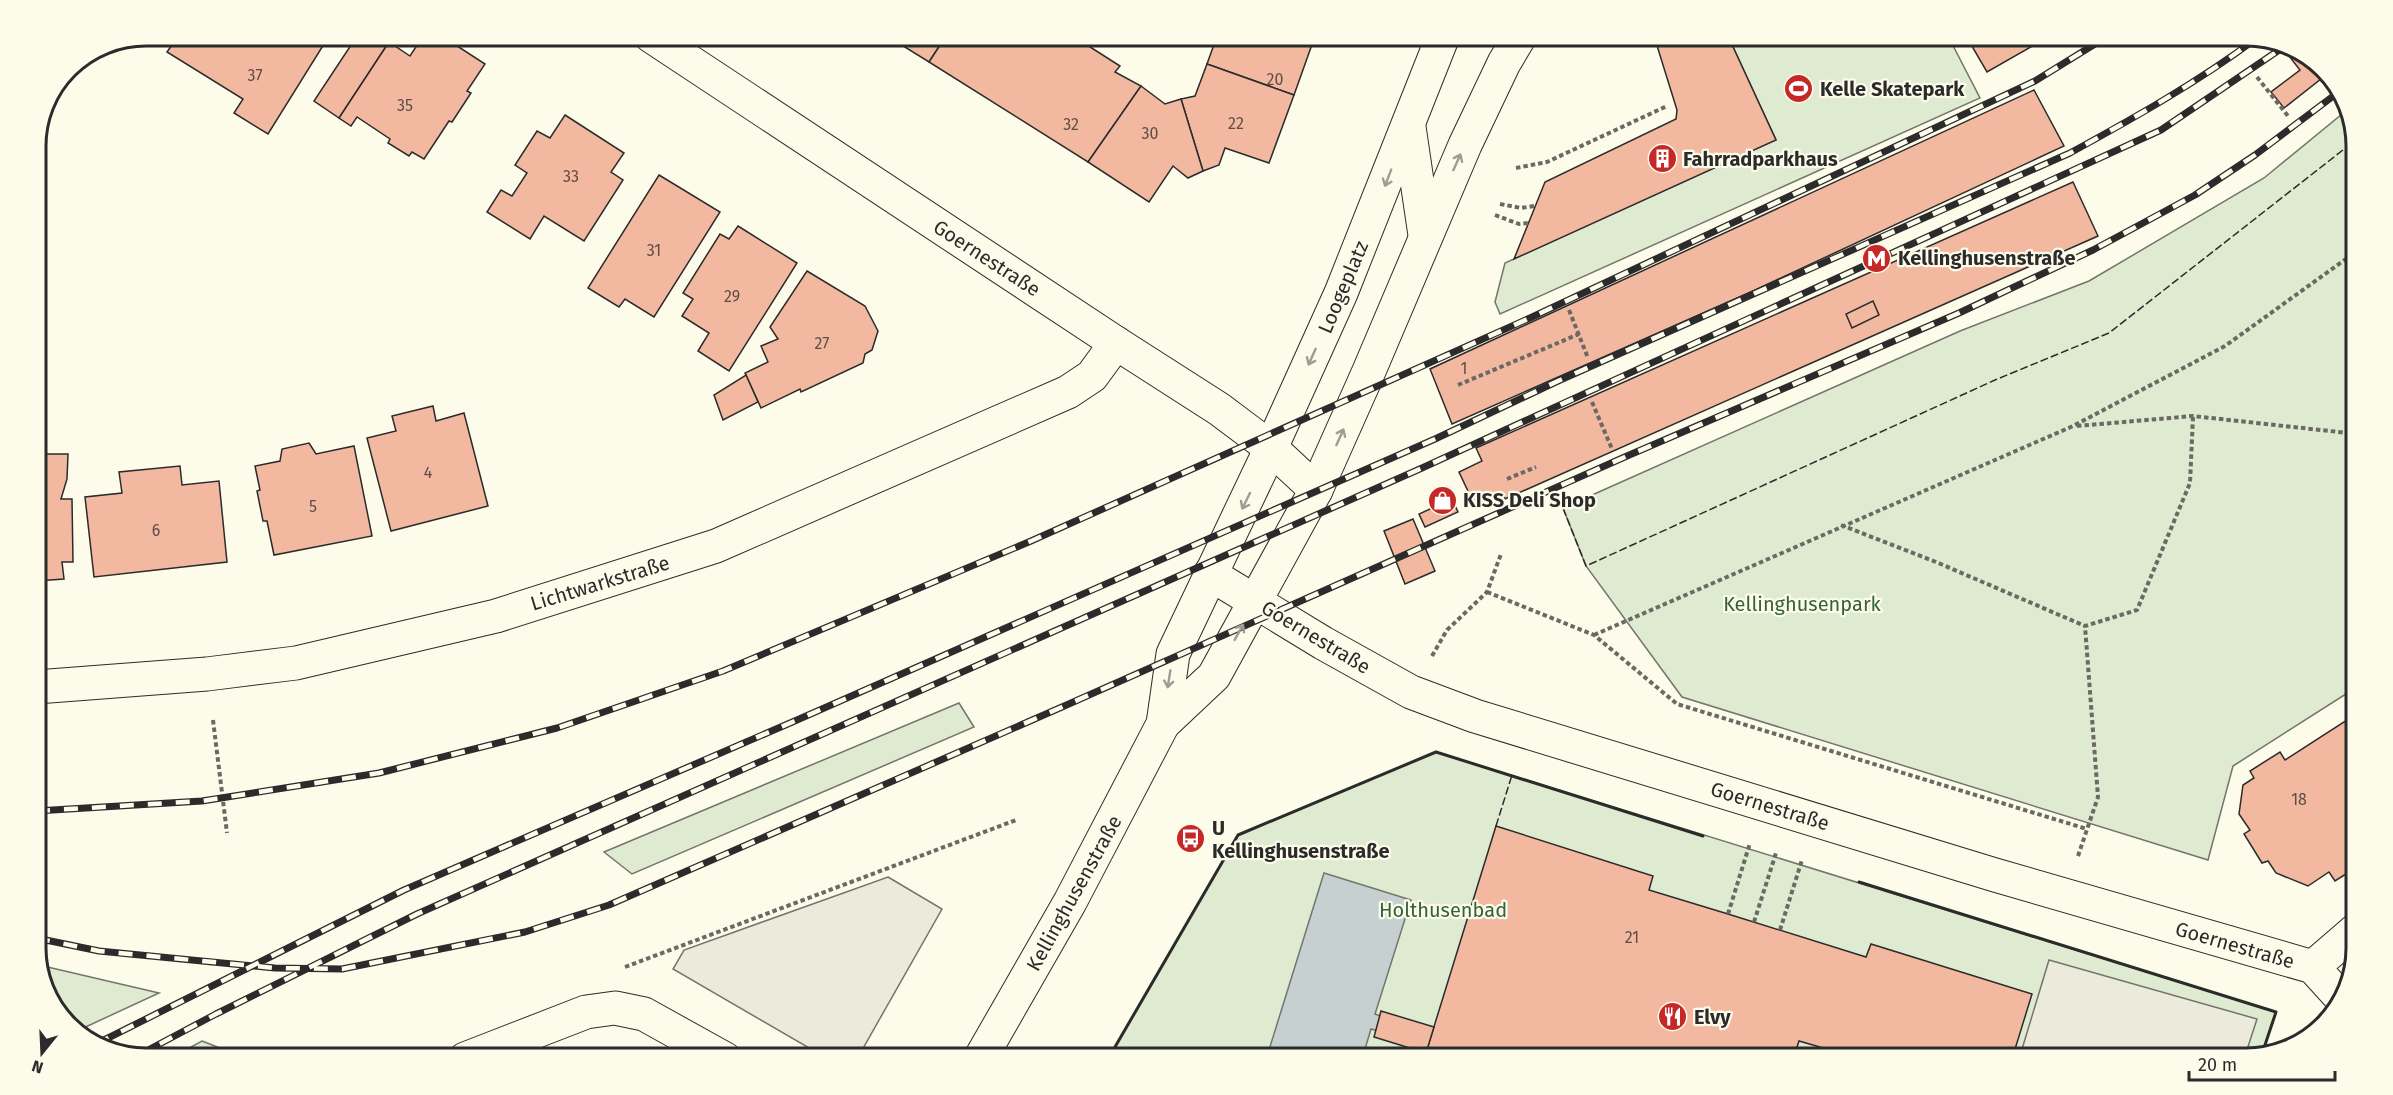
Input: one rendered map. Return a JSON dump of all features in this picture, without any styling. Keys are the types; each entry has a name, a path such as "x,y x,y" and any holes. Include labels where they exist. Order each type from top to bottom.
{"street":[{"name":"Goernestraße","path":"666,46 1116,344 1220,408 1271,448 1316,490"},
{"name":"Loogeplatz","path":"1271,448 1345,284 1439,46"},
{"path":"1316,490 1465,145 1514,46"},
{"path":"1408,123 1425,235"},
{"name":"Lichtwarkstraße","path":"47,686 207,674 296,663 496,615 716,546 1068,392 1092,376 1116,344"},
{"name":"Kellinghusenstraße","path":"1163,724 1173,654 1271,448"},
{"name":"Kellinghusenstraße","path":"986,1048 1075,893 1163,724 1214,676 1316,490"},
{"name":"Goernestraße","path":"1210,574 1323,643 1411,692 1497,723 2065,896 2313,968 2336,993"},
{"path":"2313,968 2346,939"},
{"path":"493,1048 586,1012 615,1008 644,1014 705,1048"}],"path":[{"path":"2257,77 2288,116"},
{"path":"1516,168 1547,162 1667,106"},
{"path":"1500,204 1521,208 1533,206"},
{"path":"1495,215 1519,224 1528,223"},
{"path":"1594,635 1841,525 2073,426 2225,346 2346,259"},
{"path":"1569,310 1588,358"},
{"path":"1492,372 1458,385 1579,334"},
{"path":"1592,402 1612,449"},
{"path":"2073,426 2193,416 2346,433"},
{"path":"1841,525 1936,562 2085,626 2137,610 2190,483 2193,416"},
{"path":"1507,479 1536,467"},
{"path":"1431,658 1447,630 1487,592 1501,554"},
{"path":"1487,592 1594,635 1677,704 2087,829"},
{"path":"2065,896 2098,797 2085,626"},
{"path":"213,720 227,833"},
{"path":"615,1008 626,965 1017,820"},
{"path":"1728,914 1746,855"},
{"path":"1754,922 1773,863"},
{"path":"1780,930 1798,871"}],"green space":[{"path":"1733,46 1953,46 1980,98 1500,314 1495,302 1505,263 1776,140"},
{"name":"Kellinghusenpark","path":"2341,115 2346,140 2346,694 2233,766 2208,860 1682,697 1586,566 1563,508 1960,331 2089,281 2264,178"},
{"path":"959,703 974,727 632,874 604,852"},
{"name":"Holthusenbad","path":"1436,752 2276,1012 2264,1047 2246,1048 1114,1048 1238,835"},
{"path":"48,967 159,993 85,1027 63,1004"},
{"path":"202,1041 220,1048 189,1048"}],"shaded area":[{"path":"1324,873 1411,900 1375,1014 1386,1018 1382,1032 1371,1029 1365,1048 1270,1048"},
{"path":"888,877 942,909 863,1048 809,1048 673,969 684,950"},
{"path":"2049,960 2257,1019 2248,1048 2022,1048"}],"building":[{"path":"171,46 323,46 268,134 234,113 243,99 167,52"},
{"path":"350,46 386,46 339,118 314,101"},
{"path":"386,46 395,46 410,56 416,46 457,46 485,64 467,91 471,93 424,159 412,152 409,156 388,143 390,139 357,117 351,126 339,118"},
{"path":"903,46 939,46 929,62"},
{"path":"939,46 1089,46 1120,66 1115,72 1141,86 1088,162 929,62"},
{"path":"1213,46 1311,46 1294,95 1207,64"},
{"name":"Fahrradparkhaus","path":"1657,46 1733,46 1776,140 1514,259 1545,182 1676,119 1677,110"},
{"path":"1972,46 2032,46 1987,72"},
{"path":"2289,56 2307,67 2320,80 2284,108 2271,92 2300,70"},
{"path":"1207,64 1294,95 1269,163 1225,148 1219,165 1203,171 1181,99 1195,96"},
{"path":"1141,86 1165,104 1181,99 1203,171 1188,178 1173,166 1149,202 1088,162"},
{"path":"2034,90 2064,146 1753,291 1452,424 1430,369"},
{"path":"565,115 624,153 611,172 623,180 584,241 544,216 530,239 487,212 501,190 512,196 527,173 515,165 537,131 550,138"},
{"path":"659,175 720,212 654,317 625,299 619,307 588,288"},
{"path":"2073,182 2098,236 1505,499 1503,494 1475,506 1459,472 1482,461 1476,448"},
{"path":"738,226 797,263 729,371 698,351 709,333 682,316 693,299 683,293 720,234 729,239"},
{"path":"807,271 865,306 878,331 872,350 865,354 863,363 761,408 745,373 768,362 761,346 778,339 770,327"},
{"path":"1873,301 1879,315 1852,328 1846,314"},
{"path":"746,375 758,402 723,420 714,395"},
{"path":"433,406 436,421 464,413 488,506 391,531 367,438 396,431 392,416"},
{"path":"309,443 316,454 354,446 372,536 274,555 267,521 263,521 255,466 280,461 282,449"},
{"path":"47,454 68,454 67,479 61,499 72,499 73,562 62,562 64,579 47,580"},
{"path":"180,466 182,485 219,481 227,562 94,577 85,497 122,493 119,472"},
{"path":"1452,499 1458,512 1425,527 1419,514"},
{"path":"1413,519 1435,571 1405,584 1384,531"},
{"path":"2346,721 2346,874 2335,881 2329,872 2308,886 2276,873 2268,861 2262,863 2244,834 2250,830 2239,814 2243,785 2254,778 2250,771 2280,752 2285,760"},
{"path":"1496,826 1653,876 1649,890 1866,957 1871,944 2032,994 2015,1048 1823,1048 1799,1041 1797,1048 1427,1048"},
{"path":"1381,1011 1434,1027 1428,1048 1410,1048 1374,1037"}],"railway":[{"path":"47,810 202,801 379,773 557,728 723,671 1031,541 1530,318 2035,81 2092,46"},
{"path":"105,1039 404,890 1435,439 1558,381 2070,153 2142,113 2246,46"},
{"path":"152,1048 417,914 1422,468 2161,130 2277,51"},
{"path":"47,940 99,951 275,968 342,969 525,932 609,905 1627,456 1959,313 2093,250 2195,195 2255,155 2333,97"}],"fence":[{"path":"1563,508 1586,566 1995,380 2109,333 2346,148"},
{"path":"1496,826 1512,775"}],"wall":[{"path":"1114,1048 1238,835 1436,752 1703,836"},
{"path":"1859,882 2276,1012 2264,1047"}],"place":[{"name":"Kelle Skatepark","path":"1799,89"},
{"name":"Fahrradparkhaus","path":"1662,159"},
{"name":"Kellinghusenstraße","path":"1877,258"},
{"name":"KISS Deli Shop","path":"1442,500"},
{"name":"U Kellinghusenstraße","path":"1191,839"},
{"name":"Elvy","path":"1673,1017"}]}
